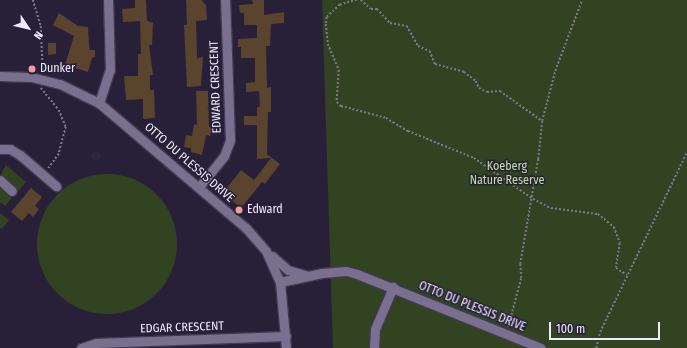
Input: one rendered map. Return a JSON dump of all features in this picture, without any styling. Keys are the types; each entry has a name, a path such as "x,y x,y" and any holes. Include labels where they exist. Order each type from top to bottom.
{"street":[{"path":"99,103 110,70 108,0"},
{"name":"EDWARD CRESCENT","path":"199,187 224,156 230,140 225,0"},
{"name":"OTTO DU PLESSIS DRIVE","path":"0,76 31,77 60,84 99,103 246,228 266,251 280,282 306,276 346,271 393,287 541,348"},
{"path":"0,149 10,149 20,155 56,186"},
{"path":"0,180 12,191"},
{"path":"266,251 288,270 306,276"},
{"path":"280,282 286,348"},
{"path":"374,348 375,329 393,287"},
{"name":"EDGAR CRESCENT","path":"81,348 96,343 286,336"}],"path":[{"path":"357,0 340,5 327,17 328,44 339,70 337,102 347,109 386,118 408,131 474,158 531,195 559,210 568,209 595,213 614,227 620,243 616,268 627,275"},
{"path":"361,0 371,9 376,9 390,23 407,26 418,46 430,50 435,64 464,72 476,81 479,88 487,92 500,91 542,121"},
{"path":"506,334 521,278 520,264 542,121 555,71 582,0"},
{"path":"596,348 600,332 687,152"}],"shaded area":[{"path":"96,151 101,156 96,161 91,156"}],"green space":[{"name":"Koeberg Nature Reserve","path":"322,0 687,0 687,348 333,348"},
{"path":"6,165 26,182 18,191 0,176"},
{"path":"107,174 127,177 140,182 161,200 169,211 174,224 177,244 174,264 169,277 151,298 140,306 127,311 107,314 87,311 74,306 53,288 45,277 40,264 37,244 40,224 45,211 63,190 74,182 87,177"},
{"path":"0,187 12,198 5,206 0,202"},
{"path":"0,213 9,220 2,229 0,228"}],"building":[{"path":"135,0 146,0 147,21 153,23 152,45 149,45 153,75 150,75 150,90 154,90 155,118 143,119 143,99 126,100 124,76 138,76 138,54 141,54 140,21 123,22 122,9 135,8"},
{"path":"186,0 201,0 206,5 207,20 196,21 197,58 203,57 201,86 187,87 184,25 187,25"},
{"path":"252,0 264,0 264,15 284,12 284,23 271,24 270,46 266,46 267,88 271,87 271,112 268,112 267,154 280,164 265,184 262,182 241,208 223,193 241,170 254,180 271,158 257,159 257,125 244,125 244,116 257,116 257,107 260,107 259,91 246,92 246,83 255,82 255,58 241,58 241,47 238,47 238,39 257,38 257,25 244,25 244,13 240,13 239,5 253,4"},
{"path":"59,13 78,26 88,27 90,50 95,50 95,57 92,58 88,72 65,65 74,36 53,25"},
{"path":"48,43 56,43 56,54 48,55"},
{"path":"208,45 217,45 217,57 208,57"},
{"path":"196,91 208,91 209,127 212,127 210,136 206,135 202,155 191,152 191,148 184,147 186,135 192,136 194,124 197,125"},
{"path":"31,188 42,197 35,206 39,209 33,217 29,213 22,221 11,212"}],"place":[{"name":"Dunker","path":"32,69"},
{"name":"Edward","path":"239,210"}]}
